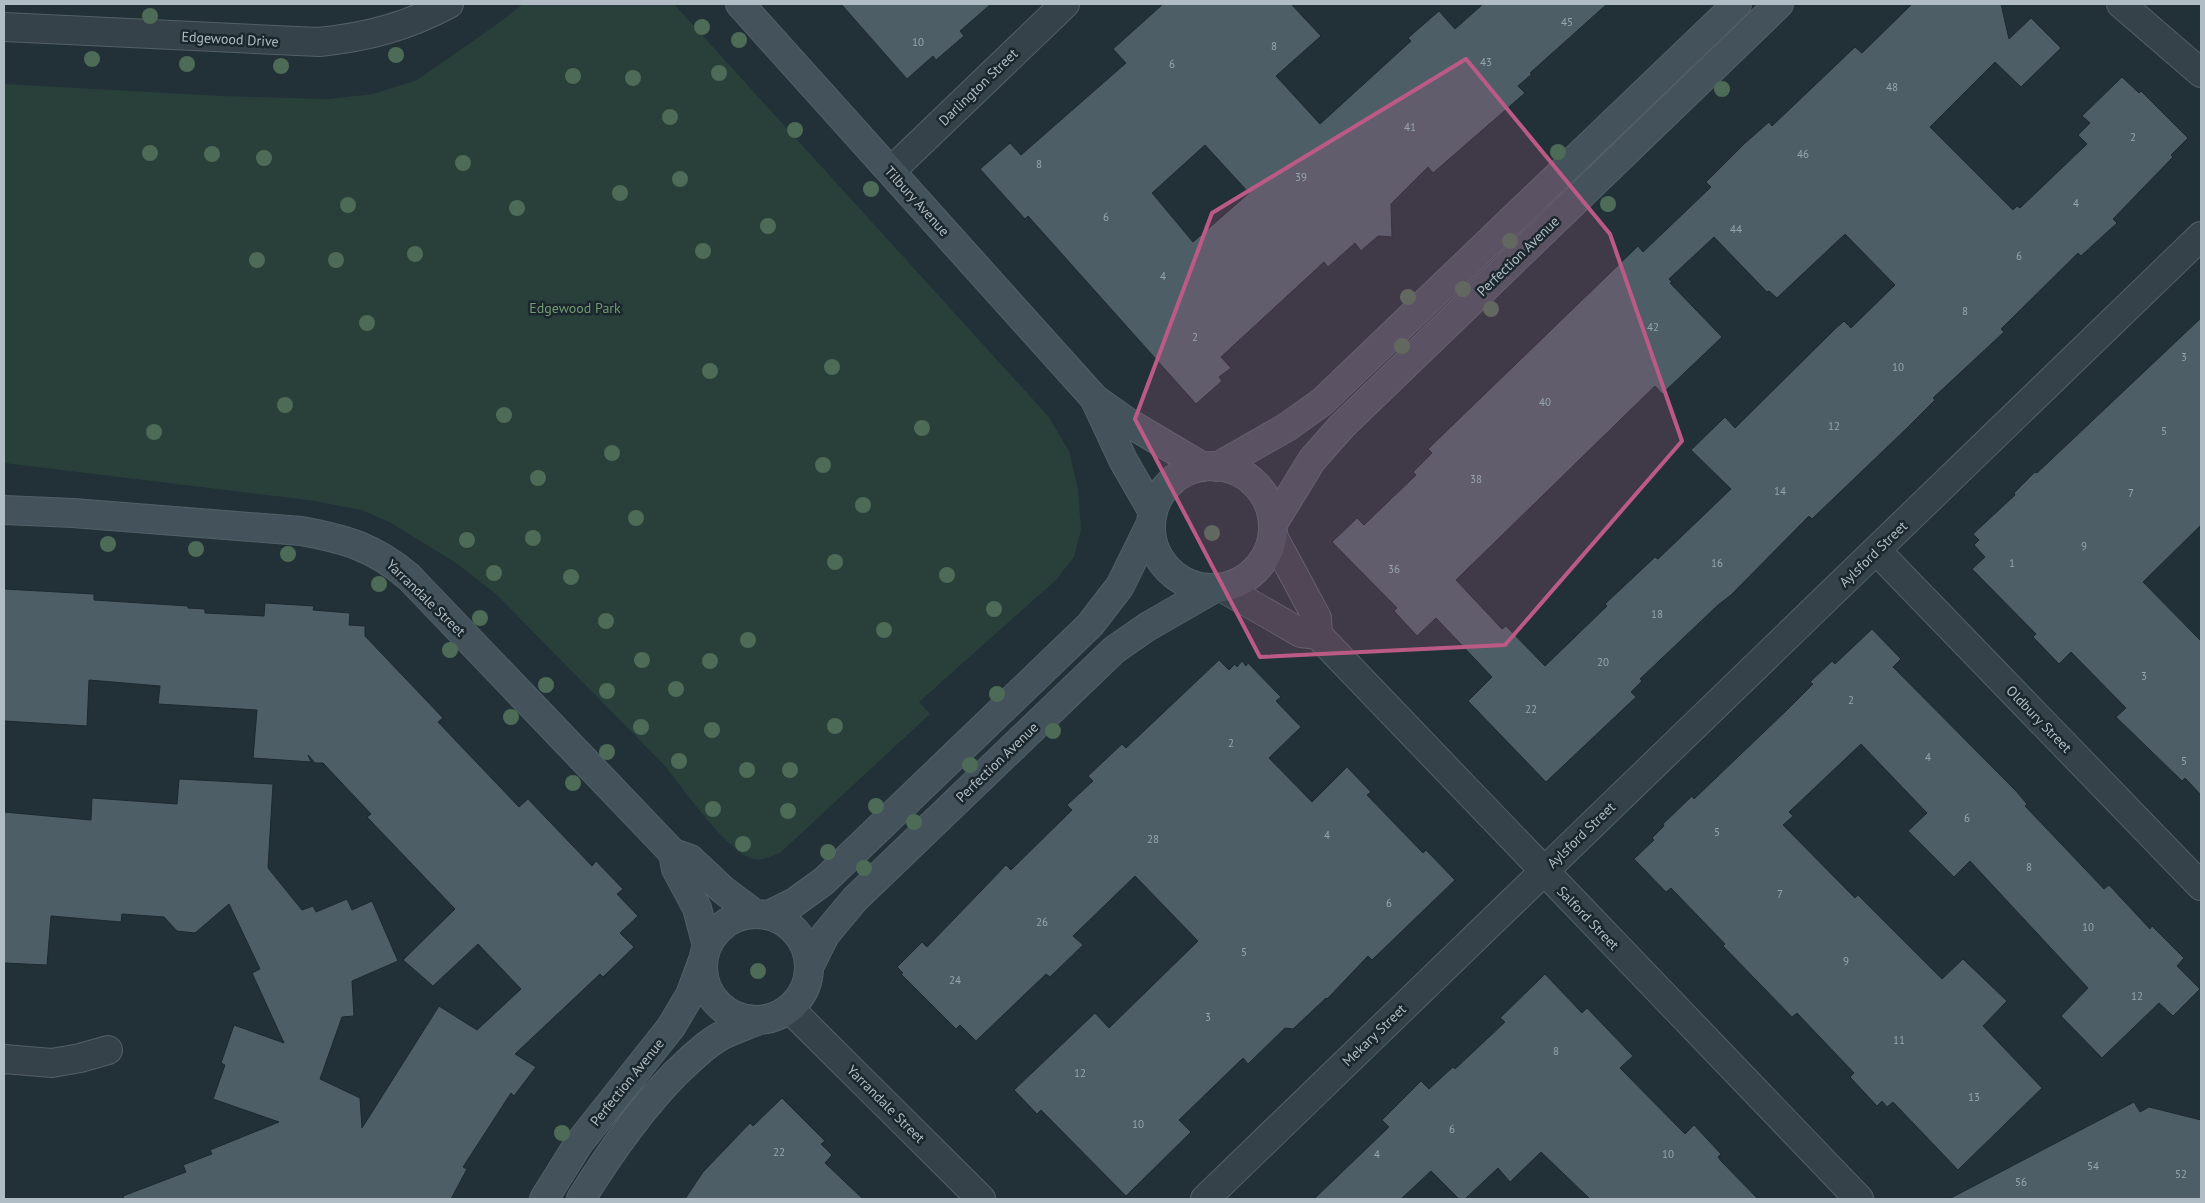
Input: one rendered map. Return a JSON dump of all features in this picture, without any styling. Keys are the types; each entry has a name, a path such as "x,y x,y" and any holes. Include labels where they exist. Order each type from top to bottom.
{"main road":[{"name":"Tilbury Avenue","path":"740,4 1095,399 1129,423 1210,467"},
{"path":"758,1021 742,1019 728,1012 716,1003 708,990 703,976 705,953 715,933 726,922 740,916 762,914 795,902 824,881 1090,625 1120,586 1152,517 1160,495 1172,482 1186,472 1210,467 1287,427 1322,402 1737,4"},
{"name":"Perfection Avenue","path":"1273,529 1312,460 1375,392 1779,4"},
{"name":"Tilbury Avenue","path":"1095,399 1152,517"},
{"path":"1152,517 1153,544 1162,562 1175,576 1193,586 1218,588 1242,581 1256,570 1268,554 1273,529 1270,505 1250,479 1234,470 1210,467"},
{"name":"Yarrandale Street","path":"4,510 73,513 301,531 336,537 373,551 390,561 409,577 673,853 690,859 723,890 762,914"},
{"name":"Perfection Avenue","path":"810,965 824,935 855,899 1114,650 1147,627 1218,588"},
{"name":"Yarrandale Street","path":"673,853 676,869 697,908 705,953"},
{"path":"581,1199 629,1126 656,1094 693,1056 720,1037 790,1009 805,990 809,978 810,965 802,939 782,920 762,914"},
{"name":"Perfection Avenue","path":"544,1199 579,1143 671,1027 690,995 705,953"}],"street":[{"name":"Edgewood Drive","path":"4,27 319,42 356,38 390,29 417,20 449,4"},
{"name":"Darlington Street","path":"891,171 1065,4"},
{"path":"2121,4 2201,73"},
{"name":"Aylsford Street","path":"1543,871 2201,236"},
{"path":"1218,588 1302,633 1318,635 1317,618 1273,529"},
{"name":"Oldbury Street","path":"1876,551 2201,886"},
{"name":"Salford Street","path":"1318,635 1859,1199"},
{"name":"Mekary Street","path":"1205,1199 1543,871"},
{"name":"Yarrandale Street","path":"790,1009 981,1199"},
{"path":"4,1059 52,1063 108,1050"}],"highlighted area":[{"path":"1466,59 1610,234 1682,441 1505,645 1260,657 1135,419 1212,213"}],"green space":[{"name":"Edgewood Park","path":"523,4 674,4 1048,416 1069,451 1078,489 1081,530 1074,557 1056,580 919,702 930,714 780,853 765,858 750,858 740,853 729,843 705,817 666,767 497,595 456,563 391,523 362,510 308,500 4,463 4,84 223,96 328,99 373,94 417,80"}],"building":[{"path":"841,4 991,4 960,31 964,36 936,60 933,56 907,79"},
{"path":"1163,4 1291,4 1321,36 1276,76 1320,124 1411,41 1408,38 1439,11 1455,29 1483,4 1607,4 1518,86 1525,93 1433,173 1428,167 1391,204 1392,237 1378,236 1361,251 1355,243 1328,267 1324,262 1221,357 1231,368 1219,377 1222,381 1196,404 1028,216 1025,219 980,169 1010,143 1021,155 1126,63 1113,49","holes":["1205,145 1249,193 1193,242 1152,193"]},
{"path":"1912,4 2001,4 2009,39 2031,18 2061,48 2021,87 1995,62 1930,127 2013,210 2017,206 2020,208 2087,144 2078,135 2090,123 2082,116 2122,77 2139,93 2141,91 2188,138 2171,155 2173,157 2113,219 2117,223 2081,256 2078,253 2001,329 2004,332 1933,398 1935,400 1906,429 1812,519 1809,516 1731,595 1640,679 1642,681 1631,692 1636,697 1546,782 1468,701 1492,677 1436,618 1417,636 1394,611 1397,608 1332,542 1357,518 1364,525 1416,475 1413,472 1432,453 1428,449 1638,246 1643,252 1711,187 1706,182 1744,144 1769,122 1772,126 1855,47 1862,53","holes":["1845,234 1895,285 1851,328 1844,321 1835,329 1735,428 1725,417 1691,450 1731,489 1658,559 1655,557 1605,604 1607,606 1545,666 1506,626 1502,629 1456,580 1655,386 1662,394 1722,337 1670,283 1672,282 1669,279 1714,237 1767,292 1769,291 1777,298"]},
{"path":"2201,318 2201,525 2143,582 2201,641 2201,795 2185,778 2182,781 2116,717 2126,708 2071,652 2059,664 2033,637 2036,634 1972,569 1985,557 1974,545 1979,540 1973,534 2015,495 2014,493 2035,472 2037,473"},
{"path":"4,589 94,594 94,600 188,606 188,608 205,609 205,613 264,616 265,603 314,606 313,610 350,613 349,625 365,626 365,636 443,718 438,722 519,807 528,799 592,866 596,861 623,889 617,894 638,916 620,933 634,947 603,977 600,974 515,1054 536,1067 514,1096 511,1093 463,1167 467,1169 451,1199 124,1199 123,1196 186,1172 183,1165 212,1154 210,1150 279,1122 213,1099 225,1065 221,1063 234,1025 284,1043 252,973 260,969 229,904 195,933 177,931 164,917 122,914 121,922 51,916 47,965 4,963 4,812 91,820 92,798 177,804 179,779 273,784 268,868 302,910 313,906 316,912 347,899 352,910 372,901 398,961 352,981 354,1016 342,1017 320,1079 360,1098 362,1128 439,1006 477,1030 521,989 478,944 433,986 403,960 455,909 367,817 371,814 323,763 315,763 308,755 311,762 253,758 257,710 158,704 160,686 89,680 87,726 4,721"},
{"path":"1872,629 1901,659 1893,667 2016,791 2027,804 2025,806 2104,889 2109,885 2150,929 2152,926 2184,958 2177,966 2200,989 2173,1016 2159,1003 2102,1058 2061,1016 2088,988 1970,861 1954,877 1908,831 1927,813 1861,744 1789,812 1793,816 1783,825 1855,898 1858,895 1942,979 1963,959 2007,1001 1983,1026 2042,1088 1958,1170 1893,1102 1887,1107 1882,1101 1877,1106 1850,1077 1854,1073 1797,1013 1792,1017 1723,946 1725,944 1671,888 1666,892 1634,859 1654,840 1652,838 1664,826 1663,824 1692,796 1694,799 1787,710 1813,684 1810,682 1832,661 1835,664"},
{"path":"1219,660 1229,670 1235,664 1237,667 1242,661 1246,666 1248,663 1281,697 1276,701 1301,727 1269,758 1312,802 1347,767 1371,792 1367,795 1423,853 1426,850 1455,880 1372,960 1368,956 1327,999 1293,1029 1285,1028 1248,1064 1243,1058 1179,1120 1191,1132 1126,1196 1041,1110 1037,1114 1014,1090 1095,1013 1109,1028 1198,941 1135,876 1073,936 1083,945 1050,977 1046,974 976,1041 960,1025 956,1029 901,974 903,973 897,967 922,942 927,947 1006,865 1011,870 1072,810 1067,805 1093,781 1088,776 1122,744 1126,748"},
{"path":"1545,974 1582,1013 1587,1008 1633,1056 1620,1068 1685,1134 1694,1125 1721,1154 1718,1157 1721,1161 1758,1199 1590,1199 1541,1152 1510,1182 1498,1168 1465,1199 1459,1199 1431,1171 1401,1199 1314,1199 1389,1127 1382,1120 1421,1081 1429,1089 1453,1067 1455,1069 1505,1022 1500,1018"},
{"path":"782,1098 825,1141 821,1144 832,1155 825,1163 863,1199 685,1199 703,1172 750,1123 753,1126"},
{"path":"2134,1102 2140,1112 2149,1107 2201,1120 2201,1199 1949,1199"}]}
